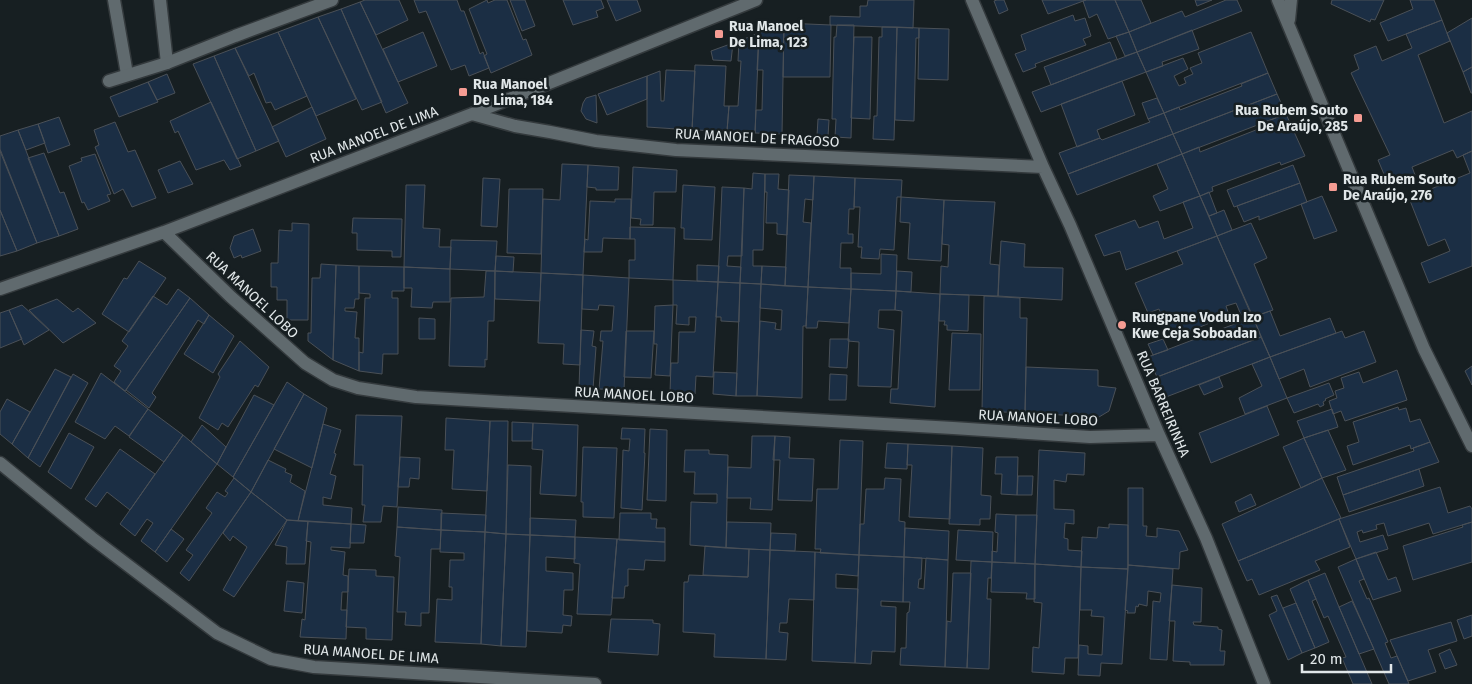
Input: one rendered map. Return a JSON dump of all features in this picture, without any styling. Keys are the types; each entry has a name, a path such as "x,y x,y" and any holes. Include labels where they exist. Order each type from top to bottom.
{"street":[{"path":"114,0 127,74"},
{"path":"160,0 167,63"},
{"path":"109,81 167,63 332,0"},
{"name":"RUA MANOEL DE LIMA","path":"0,289 164,232 472,114 756,0"},
{"name":"RUA BARREIRINHA","path":"972,0 1043,167 1070,224 1159,435 1206,538 1264,684"},
{"path":"1278,0 1424,349 1472,446"},
{"path":"1288,23 1291,0"},
{"name":"RUA MANOEL DE FRAGOSO","path":"472,114 515,126 596,140 676,150 1043,167"},
{"name":"RUA MANOEL LOBO","path":"164,232 231,297 305,363 333,380 358,388 416,397 1090,437 1159,435"},
{"name":"RUA MANOEL DE LIMA","path":"0,463 92,538 217,634 271,659 314,667 595,684"}],"building":[{"path":"365,0 399,0 408,20 376,35 360,2"},
{"path":"414,0 457,0 461,11 464,11 480,54 483,52 489,68 469,76 465,65 451,70 426,11 419,13"},
{"path":"487,0 488,3 495,0 507,0 523,40 526,39 532,55 491,73 484,56 487,54 469,9"},
{"path":"510,0 525,0 535,26 522,31"},
{"path":"563,0 601,0 604,8 596,11 598,17 573,25"},
{"path":"607,0 637,0 641,11 616,21"},
{"path":"868,0 914,0 913,28 830,25 830,16 860,17 860,6 867,6"},
{"path":"1004,0 1008,10 999,14 994,1"},
{"path":"1042,0 1086,0 1048,14"},
{"path":"1115,0 1129,32 1108,39 1097,14 1089,18 1083,1"},
{"path":"1115,0 1141,0 1151,23 1129,32"},
{"path":"1195,0 1212,0 1197,6"},
{"path":"1226,0 1237,0 1242,11 1137,52 1129,32 1182,11 1185,17"},
{"path":"1332,0 1384,0 1375,20 1371,19 1370,22 1331,4"},
{"path":"1410,0 1434,0 1442,20 1388,41 1380,23 1413,9"},
{"path":"360,2 408,103 386,113 341,9"},
{"path":"341,9 382,102 362,110 318,17"},
{"path":"1073,15 1075,21 1085,18 1091,36 1083,39 1086,45 1035,64 1036,67 1023,72 1015,54 1026,50 1021,35"},
{"path":"318,17 356,99 316,116 278,32"},
{"path":"1472,18 1472,67 1463,72 1447,33"},
{"path":"1442,20 1450,41 1418,55 1444,123 1472,111 1472,151 1457,158 1453,150 1412,167 1415,175 1389,186 1378,160 1390,155 1351,73 1359,69 1354,55 1376,46 1382,61 1412,48 1406,34"},
{"path":"784,23 782,134 755,133 756,110 762,110 763,70 757,70 759,33"},
{"path":"784,23 831,25 830,77 783,77"},
{"path":"837,25 854,25 851,138 835,137 836,119 832,119 834,37 836,37"},
{"path":"882,27 897,27 894,140 873,139 874,116 877,116 879,37 882,37"},
{"path":"897,27 919,28 919,38 916,38 914,121 895,120"},
{"path":"919,28 949,29 948,80 918,79"},
{"path":"1192,30 1199,49 1162,62 1163,66 1146,72 1137,52"},
{"path":"278,32 307,96 275,110 271,102 266,103 254,73 249,76 235,48"},
{"path":"423,32 437,66 398,82 383,49"},
{"path":"1129,32 1137,52 1125,56 1116,36"},
{"path":"1251,32 1268,73 1164,113 1146,72 1183,58 1188,69 1174,76 1179,86 1186,83 1184,78 1193,74 1190,68 1202,63 1198,53"},
{"path":"759,33 755,133 727,131 729,106 738,106 741,61 738,61 739,41"},
{"path":"854,37 872,37 870,119 851,118"},
{"path":"1110,42 1117,59 1051,85 1044,67"},
{"path":"733,43 731,61 713,60 711,51"},
{"path":"235,48 279,141 256,151 214,56"},
{"path":"1137,52 1146,72 1041,112 1032,92"},
{"path":"214,56 256,151 237,159 193,64"},
{"path":"695,65 726,66 724,106 729,106 727,131 692,130"},
{"path":"1472,67 1472,93 1471,93 1463,72"},
{"path":"666,70 695,71 692,130 647,127 647,76 660,71 661,101 664,101"},
{"path":"1268,73 1277,94 1173,134 1164,113 1179,107 1180,110 1242,86 1241,84"},
{"path":"167,74 175,93 157,100 148,82"},
{"path":"647,76 647,99 607,115 598,94"},
{"path":"1122,81 1135,115 1097,130 1100,138 1077,147 1061,104"},
{"path":"148,82 158,102 119,117 110,97"},
{"path":"1277,94 1286,114 1182,154 1173,134"},
{"path":"596,95 597,123 586,119 581,111 586,98"},
{"path":"1157,98 1164,113 1148,119 1142,103"},
{"path":"211,102 241,166 230,170 224,160 196,170 178,131 175,133 170,121"},
{"path":"312,107 326,139 286,157 272,127"},
{"path":"1164,113 1173,134 1068,174 1059,153 1100,138 1102,140 1150,122 1148,119"},
{"path":"1286,114 1305,156 1281,165 1280,162 1212,187 1213,191 1200,196 1182,154 1199,147 1200,152 1266,126 1265,122"},
{"path":"59,117 70,145 48,153 38,124"},
{"path":"818,119 829,120 828,136 817,136"},
{"path":"115,122 128,152 135,150 156,198 132,207 123,189 114,194 95,147 99,145 94,130"},
{"path":"38,124 45,143 26,150 18,130"},
{"path":"18,130 59,236 37,243 0,149 0,136"},
{"path":"1173,134 1182,154 1077,195 1068,174"},
{"path":"0,151 37,243 17,251 0,210"},
{"path":"1472,151 1472,266 1429,283 1421,263 1450,251 1445,239 1428,246 1409,198 1470,173 1463,155"},
{"path":"44,153 60,193 64,192 78,229 59,236 28,158"},
{"path":"95,154 111,194 107,195 110,201 88,210 84,202 82,203 69,166 82,161 81,158"},
{"path":"1182,154 1200,196 1160,211 1153,196 1168,189 1157,164"},
{"path":"180,161 193,184 168,193 158,170"},
{"path":"562,164 588,165 583,275 541,273 543,199 560,200"},
{"path":"588,165 619,167 618,190 596,190 596,188 587,187"},
{"path":"1293,165 1300,183 1234,207 1227,190"},
{"path":"633,167 677,170 676,192 654,192 653,225 640,225 641,219 631,218"},
{"path":"753,173 765,174 763,250 753,250 753,266 762,266 761,284 740,283 744,188 752,189"},
{"path":"765,174 779,174 778,189 789,190 787,235 777,234 777,223 766,223 767,192 765,192"},
{"path":"789,175 814,176 813,200 805,199 803,222 811,223 808,287 785,286"},
{"path":"814,176 855,178 854,209 849,209 848,234 853,234 853,243 841,243 840,268 851,268 851,289 808,287"},
{"path":"483,178 500,179 497,227 481,226"},
{"path":"855,178 902,180 901,197 897,197 894,250 880,249 879,259 861,258 862,247 858,247 860,207 854,207"},
{"path":"1300,183 1307,202 1259,220 1259,216 1244,222 1237,206"},
{"path":"406,185 425,185 423,228 440,229 439,247 451,247 450,269 404,267"},
{"path":"683,185 715,187 712,240 684,239 684,228 681,228"},
{"path":"722,187 744,188 742,256 728,256 727,266 741,267 740,283 718,282"},
{"path":"509,189 543,189 541,254 507,253"},
{"path":"1209,192 1217,213 1209,216 1200,196"},
{"path":"1200,196 1217,236 1126,270 1120,251 1104,256 1095,235 1135,220 1139,228 1158,221 1164,239 1193,228 1183,202"},
{"path":"1322,196 1337,231 1314,239 1301,204"},
{"path":"901,197 944,200 941,261 908,259 910,223 900,222"},
{"path":"615,199 631,199 630,239 603,238 602,252 584,252 585,239 588,240 590,201 615,202"},
{"path":"944,200 995,202 990,264 999,265 998,296 940,294 941,266 948,267 949,245 942,244"},
{"path":"0,210 17,251 0,256"},
{"path":"1224,210 1232,230 1217,236 1209,216"},
{"path":"353,218 402,219 401,257 392,257 392,251 357,250 357,233 352,233"},
{"path":"292,223 309,224 308,320 287,320 287,300 277,300 277,287 271,287 271,263 278,263 279,230 292,231"},
{"path":"1251,223 1267,258 1254,264 1273,310 1253,317 1217,236"},
{"path":"630,227 675,228 673,280 629,278 629,260 635,260 635,239 630,239"},
{"path":"253,229 261,251 242,258 241,255 234,258 230,248 234,236"},
{"path":"1217,236 1250,312 1241,315 1236,303 1226,306 1229,315 1171,339 1159,309 1148,313 1135,283 1183,264 1177,251"},
{"path":"451,240 497,241 495,271 450,269"},
{"path":"1001,241 1025,244 1024,267 1063,268 1062,300 998,296"},
{"path":"881,254 897,255 896,291 851,289 851,273 881,274"},
{"path":"496,256 514,257 513,272 495,271"},
{"path":"139,261 166,278 129,332 102,314 124,278 127,279"},
{"path":"321,264 336,265 333,360 308,341 308,333 311,333 312,278 320,278"},
{"path":"336,265 359,266 359,299 355,299 354,308 345,308 345,311 357,312 355,338 359,338 359,371 333,360"},
{"path":"697,265 719,266 718,282 697,281"},
{"path":"359,266 404,267 404,291 392,291 392,298 398,298 398,354 383,354 382,374 359,371 359,352 363,353 365,298 370,298 370,294 359,293"},
{"path":"762,266 786,267 785,286 761,284"},
{"path":"404,267 450,269 450,302 433,302 432,308 411,307 412,288 404,288"},
{"path":"486,271 495,271 494,321 488,321 487,360 485,359 485,367 449,366 451,298 484,297"},
{"path":"495,271 541,273 540,301 495,299"},
{"path":"897,271 912,272 911,292 896,291"},
{"path":"541,273 583,275 580,365 563,364 564,344 538,343"},
{"path":"583,275 629,278 624,390 599,389 603,341 600,341 601,331 612,331 614,306 599,305 598,310 582,309"},
{"path":"673,280 718,282 713,377 696,376 695,394 670,393 671,363 678,363 679,332 695,332 696,317 689,317 689,325 676,324 677,305 673,305"},
{"path":"718,282 740,283 739,322 721,321 721,317 716,317"},
{"path":"740,283 761,284 757,396 736,396"},
{"path":"761,284 808,287 806,326 803,326 802,398 757,396 760,321 776,323 775,329 781,330 782,310 760,308"},
{"path":"808,287 851,289 849,323 818,321 817,328 806,328"},
{"path":"178,289 190,298 125,391 114,382 121,371 114,366 128,346 122,341 153,296 167,305"},
{"path":"851,289 896,291 895,310 879,310 878,328 894,330 891,387 858,386 859,342 848,341"},
{"path":"896,291 940,294 935,407 890,403 891,389 898,389 902,311 895,310"},
{"path":"940,294 969,295 968,331 947,330 947,325 944,325 945,321 939,321"},
{"path":"984,296 1020,298 1020,318 1027,318 1025,413 982,411"},
{"path":"190,298 209,315 204,324 198,320 152,393 156,397 149,408 126,390"},
{"path":"57,299 73,312 78,308 96,323 63,343 29,310"},
{"path":"22,305 49,330 24,345 9,310"},
{"path":"673,305 670,376 655,375 657,344 654,344 655,306"},
{"path":"9,310 22,339 0,348 0,313"},
{"path":"1270,311 1280,336 1330,318 1336,333 1270,357 1253,317"},
{"path":"209,315 234,336 213,373 184,354"},
{"path":"1253,317 1261,337 1157,377 1148,357"},
{"path":"419,318 435,319 435,339 419,339"},
{"path":"581,330 594,331 592,346 596,347 593,389 579,388"},
{"path":"626,331 654,331 651,378 624,377"},
{"path":"1342,331 1345,338 1364,331 1376,362 1310,387 1304,369 1279,379 1270,357"},
{"path":"952,333 981,334 980,390 949,390"},
{"path":"1261,337 1270,357 1166,397 1157,377"},
{"path":"830,339 849,339 847,368 829,367"},
{"path":"1163,339 1168,350 1153,355 1148,344"},
{"path":"240,341 269,367 258,387 255,385 228,427 222,423 218,430 199,418 220,377 218,374"},
{"path":"1270,357 1287,398 1245,414 1239,398 1262,386 1252,364"},
{"path":"1472,366 1472,385 1465,371"},
{"path":"1026,367 1098,370 1098,386 1116,388 1109,411 1099,417 1025,413"},
{"path":"55,369 71,377 28,458 12,444"},
{"path":"1397,370 1407,400 1345,421 1341,411 1333,414 1329,401 1337,398 1335,391 1344,388 1341,378 1359,372 1363,383"},
{"path":"714,372 737,373 736,396 713,394"},
{"path":"101,373 148,409 129,436 115,426 105,439 75,422"},
{"path":"73,374 88,383 40,467 28,458"},
{"path":"830,374 847,375 846,400 829,400"},
{"path":"1219,377 1223,387 1204,395 1199,385"},
{"path":"287,382 304,394 251,492 233,477"},
{"path":"1329,383 1334,395 1325,399 1324,405 1320,407 1318,404 1294,413 1287,398"},
{"path":"304,394 327,408 312,468 274,449"},
{"path":"254,395 274,405 233,477 217,464"},
{"path":"7,399 30,412 12,444 0,434 0,412"},
{"path":"1267,406 1279,435 1211,463 1199,433"},
{"path":"1398,407 1399,410 1406,408 1410,422 1420,419 1430,442 1411,449 1410,445 1353,465 1347,446 1359,442 1353,422"},
{"path":"148,409 183,435 164,462 129,437"},
{"path":"1332,409 1338,427 1304,438 1297,421"},
{"path":"356,415 402,416 397,507 383,506 381,522 363,522 365,505 362,505 363,465 354,465"},
{"path":"446,418 490,421 487,491 452,489 454,450 445,450"},
{"path":"490,421 508,421 506,534 485,532"},
{"path":"512,422 533,423 532,441 512,441"},
{"path":"533,423 578,425 576,496 540,494 543,450 532,449"},
{"path":"323,424 341,430 330,474 336,476 331,499 323,497 323,505 352,508 351,524 298,521"},
{"path":"202,425 226,447 217,464 191,442"},
{"path":"622,428 645,429 642,510 621,508 623,450 629,451 630,439 621,439"},
{"path":"650,429 667,430 666,501 647,500"},
{"path":"1328,430 1346,470 1322,478 1304,438"},
{"path":"69,433 94,447 71,489 48,472"},
{"path":"183,435 217,464 155,552 141,541 153,523 147,519 135,536 120,524"},
{"path":"752,436 775,436 772,510 750,509 751,498 727,498 728,467 751,468"},
{"path":"775,436 790,437 789,458 814,459 812,501 778,500 780,460 773,460"},
{"path":"1304,438 1322,478 1301,488 1283,447"},
{"path":"840,440 863,441 859,555 820,553 821,549 815,549 817,489 838,489"},
{"path":"1430,442 1439,462 1343,495 1337,477 1414,451 1413,448"},
{"path":"887,443 908,444 907,469 885,468"},
{"path":"908,444 952,446 950,519 909,517 912,465 907,465"},
{"path":"952,446 983,448 981,495 991,496 990,519 980,519 980,525 949,524"},
{"path":"583,447 617,448 614,518 583,517 583,502 581,502"},
{"path":"120,449 155,474 130,510 107,492 96,507 85,499"},
{"path":"685,450 709,450 709,454 728,455 726,548 690,545 691,502 717,503 717,494 694,494 695,472 684,472"},
{"path":"1039,450 1085,453 1084,475 1067,474 1066,482 1054,480 1054,509 1074,510 1074,524 1065,523 1064,538 1068,539 1068,550 1082,551 1081,567 1035,564"},
{"path":"400,457 420,458 419,479 410,478 409,487 398,487"},
{"path":"996,457 1018,457 1017,495 1001,494 1002,474 995,474"},
{"path":"268,460 286,469 285,472 292,475 290,482 305,491 298,521 287,520 251,492"},
{"path":"508,465 531,466 530,535 506,534"},
{"path":"1419,469 1424,486 1349,512 1343,495"},
{"path":"1018,476 1033,476 1032,495 1017,495"},
{"path":"234,478 251,492 189,581 180,573 193,555 186,550 212,513 206,508 217,492 225,497 228,493 225,491"},
{"path":"885,478 901,479 899,521 905,522 904,557 859,555 860,524 864,524 866,489 884,489"},
{"path":"1322,478 1341,518 1238,561 1222,524"},
{"path":"1440,487 1448,513 1470,506 1472,509 1472,522 1433,534 1429,523 1388,536 1384,523 1376,525 1377,529 1363,533 1362,530 1357,532 1360,542 1383,535 1388,549 1356,559 1339,519"},
{"path":"1128,488 1143,488 1143,526 1147,526 1146,536 1157,537 1157,528 1179,531 1188,550 1180,552 1179,569 1128,565"},
{"path":"251,492 287,520 234,597 223,590 247,547 233,536 230,541 223,533"},
{"path":"1251,494 1256,505 1239,512 1235,502"},
{"path":"398,507 442,510 441,530 397,527"},
{"path":"441,513 486,515 485,532 441,530"},
{"path":"620,513 651,513 651,519 657,519 656,528 665,528 665,542 619,540"},
{"path":"996,514 1016,515 1015,563 992,562 992,551 997,552"},
{"path":"1016,515 1037,515 1035,564 1015,563"},
{"path":"530,518 576,520 575,537 530,535"},
{"path":"1339,519 1350,547 1315,561 1320,570 1259,595 1252,579 1247,581 1238,561"},
{"path":"287,520 308,521 305,564 286,564 287,547 275,545"},
{"path":"308,521 351,524 350,548 331,547 331,550 345,552 343,575 348,576 348,592 342,592 341,610 347,610 346,639 300,637 302,619 305,620 311,542 306,541"},
{"path":"727,522 771,523 770,550 726,548"},
{"path":"1472,522 1472,562 1413,580 1403,546 1463,527 1462,525"},
{"path":"351,524 366,525 364,543 350,543"},
{"path":"1109,524 1128,525 1128,569 1081,567 1082,537 1097,538 1098,527 1109,528"},
{"path":"397,527 441,530 440,549 431,549 429,613 421,613 421,626 405,625 406,612 397,612 400,557 395,556"},
{"path":"905,528 949,531 948,560 904,557"},
{"path":"171,529 184,539 167,562 155,552"},
{"path":"441,530 485,532 481,644 435,642 437,599 452,600 452,587 449,587 450,560 464,560 464,553 440,552"},
{"path":"958,530 993,532 992,562 956,560"},
{"path":"485,532 506,534 501,646 481,644"},
{"path":"771,533 796,534 795,551 770,550"},
{"path":"506,534 530,535 526,647 501,646"},
{"path":"530,535 575,537 575,559 546,557 546,571 573,573 573,590 564,590 563,615 572,616 571,626 563,625 562,633 527,631"},
{"path":"575,537 617,539 611,615 577,614 580,564 574,563"},
{"path":"617,539 665,542 665,561 645,560 644,570 628,569 628,586 625,586 624,598 612,598"},
{"path":"705,546 749,549 748,577 703,575"},
{"path":"749,549 770,550 766,659 714,657 715,634 683,632 684,582 688,582 689,575 748,577"},
{"path":"770,550 815,552 814,600 789,599 787,623 780,623 779,632 788,633 786,660 766,659"},
{"path":"815,552 859,555 858,576 836,574 836,588 858,589 855,663 812,661"},
{"path":"1376,552 1388,580 1396,577 1401,591 1373,600 1356,559"},
{"path":"859,555 904,557 903,602 881,601 881,606 896,607 895,652 872,651 871,664 855,663"},
{"path":"904,557 922,558 921,579 919,579 918,588 924,589 926,558 948,560 945,667 900,665 901,648 906,648 907,613 909,612 910,602 903,602"},
{"path":"1356,559 1364,579 1359,581 1367,599 1369,598 1388,642 1385,643 1391,658 1397,656 1409,684 1389,684 1338,567"},
{"path":"971,561 992,562 991,578 988,578 987,599 991,599 989,669 967,668"},
{"path":"992,562 1035,564 1035,599 1026,599 1027,593 991,592"},
{"path":"1035,564 1081,567 1078,658 1065,658 1064,674 1032,672 1033,647 1039,648 1042,603 1034,602"},
{"path":"1128,565 1173,569 1167,660 1150,659 1153,601 1160,602 1161,593 1148,591 1147,606 1139,604 1138,607 1136,606 1135,613 1127,613 1128,611 1125,610"},
{"path":"1081,567 1128,569 1122,664 1101,663 1100,676 1078,675 1079,645 1088,646 1088,654 1102,655 1104,617 1091,616 1092,610 1080,610"},
{"path":"349,569 376,570 376,576 394,577 392,640 366,639 366,628 346,627"},
{"path":"953,573 971,573 967,668 945,667 947,621 951,622"},
{"path":"1325,573 1372,684 1353,684 1342,658 1346,657 1328,616 1324,618 1308,580"},
{"path":"1308,580 1316,599 1312,601 1329,642 1315,648 1290,589"},
{"path":"287,581 304,583 302,613 284,611"},
{"path":"1172,585 1202,588 1201,622 1193,622 1194,625 1218,627 1218,629 1222,630 1220,651 1225,651 1224,665 1190,665 1190,662 1173,661 1175,621 1169,621"},
{"path":"1277,595 1302,653 1288,660 1269,615 1277,611 1271,597"},
{"path":"1352,601 1374,649 1359,654 1339,607"},
{"path":"1296,603 1315,648 1302,653 1283,608"},
{"path":"1472,615 1472,636 1464,639 1457,620"},
{"path":"611,619 653,620 653,623 660,624 658,655 608,652"},
{"path":"1451,622 1457,641 1428,650 1436,672 1408,681 1390,640"},
{"path":"1450,649 1457,665 1445,669 1439,654"}],"place":[{"name":"Rua Manoel De Lima, 123","path":"719,34"},
{"name":"Rua Manoel De Lima, 184","path":"463,92"},
{"name":"Rua Rubem Souto De Araújo, 285","path":"1358,118"},
{"name":"Rua Rubem Souto De Araújo, 276","path":"1333,187"},
{"name":"Rungpane Vodun Izo Kwe Ceja Soboadan","path":"1122,325"}]}
